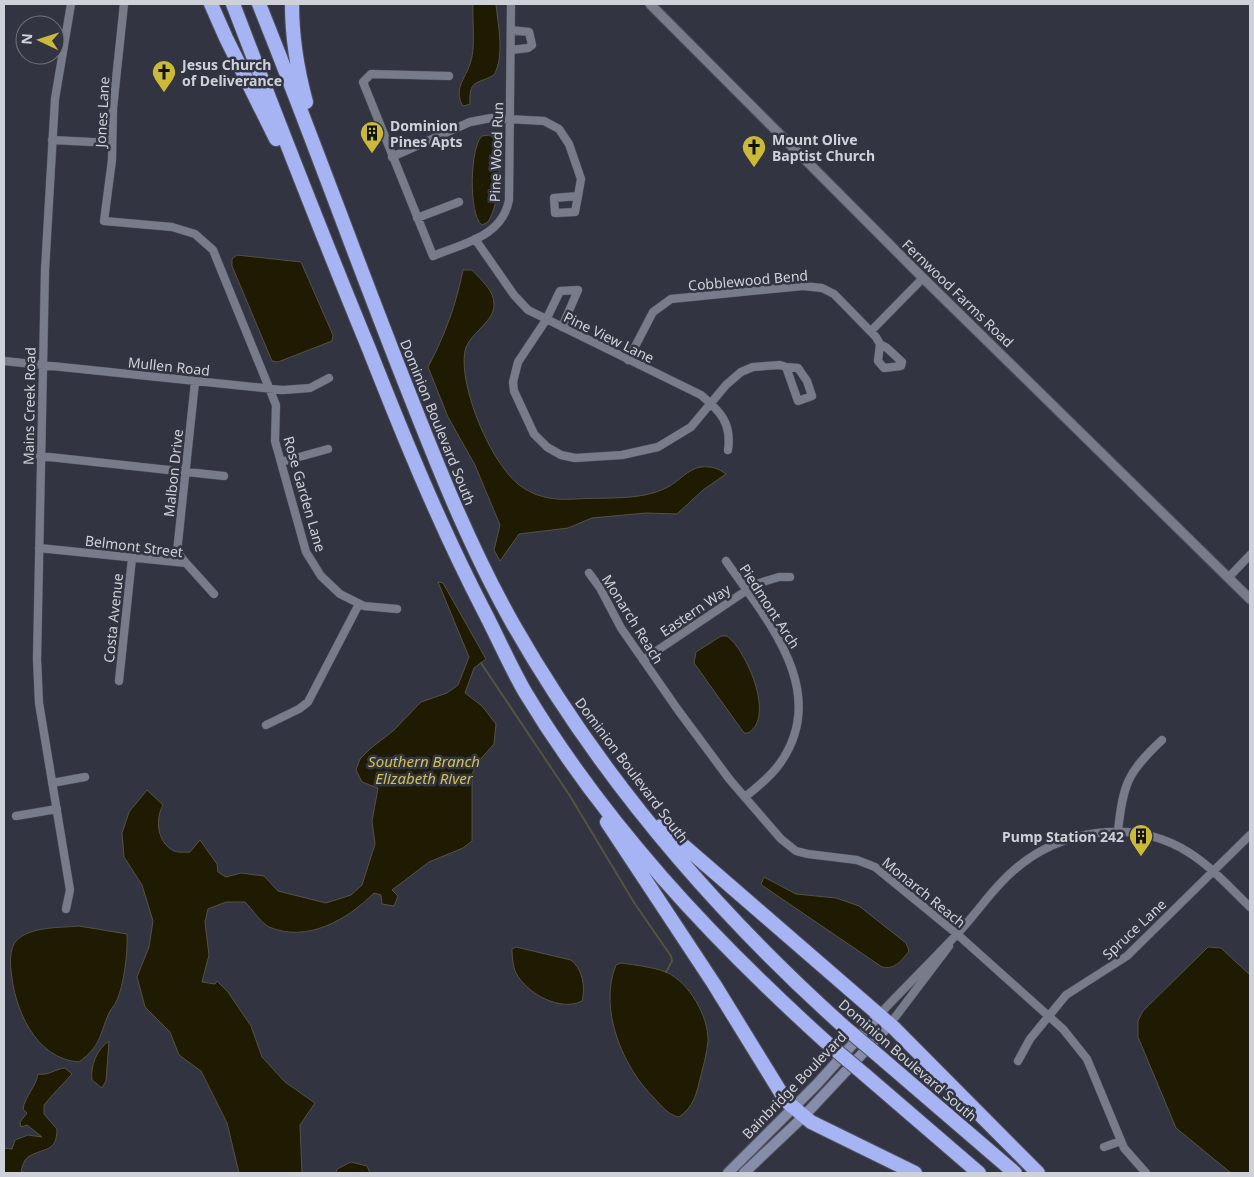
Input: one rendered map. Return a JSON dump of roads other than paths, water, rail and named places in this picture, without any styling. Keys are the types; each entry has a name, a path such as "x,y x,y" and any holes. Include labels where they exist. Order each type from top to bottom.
{"highway":[{"path":"212,4 226,38 322,237"},
{"path":"233,4 322,237 418,474 467,582 526,692 579,774 611,829 798,1113 915,1173"},
{"name":"Dominion Boulevard South","path":"259,4 324,168 433,455 474,550 538,665 593,750 689,872 728,915 792,980 842,1025 1015,1173"},
{"path":"292,4 292,36 298,71 324,168"},
{"path":"579,774 643,855 703,922 774,995 979,1173"},
{"path":"631,799 884,1019 1038,1173"}],"main road":[{"name":"Bainbridge Boulevard","path":"744,1173 884,1019"},
{"name":"Bainbridge Boulevard","path":"728,1173 798,1113"}],"street":[{"name":"Mains Creek Road","path":"66,909 70,890 38,691 42,365 52,140 58,71 71,4"},
{"name":"Jones Lane","path":"104,221 124,4"},
{"name":"Pine Wood Run","path":"417,218 433,256 494,229 507,210 511,4"},
{"name":"Fernwood Farms Road","path":"650,4 923,278 1250,599"},
{"path":"511,30 529,32 532,45 528,48 511,50"},
{"path":"449,76 370,74 363,82 364,89 417,218 459,202"},
{"path":"392,157 470,122 491,118 544,121 563,132 569,144 581,179 578,196"},
{"path":"52,140 112,144"},
{"name":"Rose Garden Lane","path":"104,221 172,227 195,234 213,250 271,389 276,405 275,441 306,552 313,566 330,585 359,604 375,608 398,609"},
{"name":"Pine View Lane","path":"475,239 522,305 546,320 701,395 712,404 723,416 727,424 728,450"},
{"path":"871,331 923,278"},
{"name":"Cobblewood Bend","path":"628,360 653,312 664,303 675,298 814,286 826,289 834,294 871,331 880,344"},
{"path":"562,327 578,290 560,291 546,320 518,362 513,382 514,391 534,434 555,452 575,458 622,455 645,451 669,442 684,432 741,372 753,367 780,365 798,368 804,374 812,396 798,401 786,367"},
{"name":"Mullen Road","path":"4,361 271,389 310,388 329,378"},
{"name":"Malbon Drive","path":"186,563 177,552 196,382"},
{"path":"281,462 328,449"},
{"path":"40,456 224,476"},
{"name":"Belmont Street","path":"39,548 186,563 214,594"},
{"path":"1228,578 1250,556"},
{"name":"Costa Avenue","path":"119,681 132,558"},
{"name":"Piedmont Arch","path":"726,561 789,657 794,672 799,706 794,733 782,759 768,777 745,797"},
{"name":"Monarch Reach","path":"589,573 643,660 678,710 745,797 781,839 796,851 857,860 875,867 957,934 1048,1017 1076,1043 1087,1059 1121,1141 1132,1160 1146,1173"},
{"name":"Eastern Way","path":"643,660 746,590 767,580 790,577"},
{"path":"266,725 300,709 308,702 359,604"},
{"path":"1118,830 1122,795 1128,779 1142,759 1162,740"},
{"path":"52,783 85,777"},
{"path":"16,816 57,809"},
{"path":"884,1019 1013,870 1030,858 1069,838 1118,830 1174,845 1188,852 1212,871 1250,907"},
{"name":"Spruce Lane","path":"1018,1061 1030,1039 1062,1000 1078,986 1104,973 1127,956 1250,835"},
{"path":"884,1019 939,962 957,934"},
{"path":"1104,1147 1121,1141"}],"water":[{"path":"473,4 496,4 500,50 494,75 472,86 470,104 464,106 459,94 461,84 472,58"},
{"path":"489,135 495,138 497,147 499,181 492,214 488,222 482,225 477,219 474,208 473,166 478,142 482,136"},
{"path":"237,255 301,262 333,335 332,341 278,362 272,361 232,266 232,259"},
{"path":"463,270 472,270 483,281 492,294 494,304 490,317 471,339 465,351 464,366 472,405 490,447 501,465 525,489 537,495 556,499 622,498 645,495 666,488 697,468 711,467 726,474 703,490 677,514 646,513 592,518 568,528 519,534 500,561 494,550 500,525 475,465 448,417 428,367 449,320"},
{"name":"Southern Branch Elizabeth River","path":"438,582 443,583 486,659 474,668 465,693 482,706 496,724 494,744 478,762 472,774 472,841 463,848 429,862 392,890 398,896 394,906 382,904 381,895 374,893 352,912 339,920 312,930 298,932 283,931 269,927 245,902 226,902 208,909 205,922 209,955 202,982 215,984 217,981 228,992 251,1026 262,1057 285,1082 315,1103 300,1125 302,1173 239,1173 227,1123 201,1071 179,1055 170,1032 145,1007 137,977 149,947 153,921 142,885 124,857 122,833 129,812 147,790 163,805 158,824 161,837 168,847 176,852 190,852 200,840 217,864 218,872 226,877 241,873 264,876 278,891 326,903 351,895 362,885 375,844 372,821 378,788 362,782 356,770 360,759 393,731 421,702 447,693 458,685 469,657"},
{"path":"721,636 727,636 735,644 755,684 759,699 759,713 756,725 748,733 744,733 694,663 696,652"},
{"path":"764,877 796,894 836,898 859,906 906,943 909,951 894,966 882,967 763,886 761,884"},
{"path":"79,926 127,934 127,941 124,977 117,1000 109,1013 96,1046 79,1062 64,1059 50,1052 39,1042 30,1029 22,1015 13,985 11,955 16,941 29,933 37,930"},
{"path":"516,947 571,960 575,963 582,978 584,990 582,1001 574,1004 555,1003 528,988 521,981 514,968 512,949"},
{"path":"1208,947 1221,948 1250,975 1250,1173 1231,1173 1176,1128 1138,1037 1138,1021 1143,1011"},
{"path":"621,963 644,966 666,972 690,992 701,1011 708,1041 705,1058 694,1099 688,1109 679,1117 666,1110 643,1086 624,1055 617,1037 612,1019 610,1000 611,982 616,965"},
{"path":"109,1041 106,1081 102,1088 92,1080 92,1069 95,1058 101,1048"},
{"path":"65,1068 72,1074 44,1105 44,1114 57,1129 55,1142 52,1146 27,1158 21,1171 26,1173 4,1173 4,1148 12,1149 15,1140 28,1135 42,1137 27,1125 21,1127 20,1122 27,1113 23,1109 24,1104 38,1074 45,1074"},
{"path":"351,1162 367,1166 370,1173 336,1173 337,1169"}],"waterway":[{"path":"481,663 570,796 635,904 671,956 672,961 666,972"}],"place":[{"name":"Jesus Church of Deliverance","path":"164,93"},
{"name":"Dominion Pines Apts","path":"372,154"},
{"name":"Mount Olive Baptist Church","path":"754,168"},
{"name":"Pump Station 242","path":"1141,857"}]}
